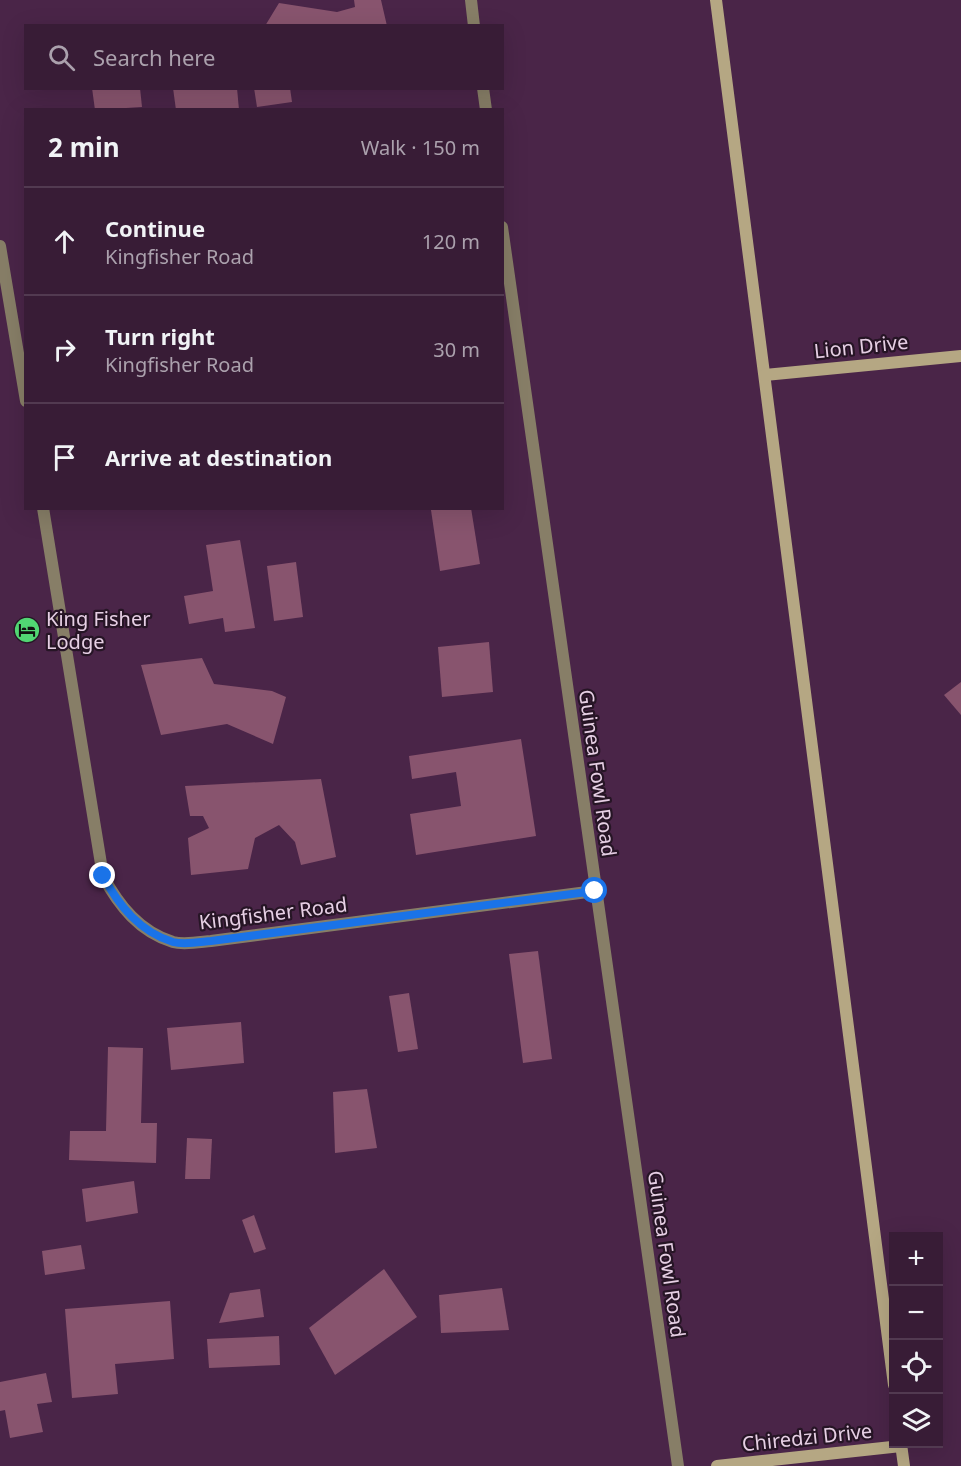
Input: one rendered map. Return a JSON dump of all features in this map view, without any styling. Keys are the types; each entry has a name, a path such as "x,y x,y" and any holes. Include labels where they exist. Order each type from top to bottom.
{"street":[{"path":"471,0 474,24"},
{"path":"716,0 889,1346"},
{"path":"483,90 486,108"},
{"name":"Guinea Fowl Road","path":"504,241 678,1466"},
{"path":"0,246 24,389"},
{"name":"Lion Drive","path":"765,375 961,356"},
{"name":"Kingfisher Road","path":"43,510 103,876 117,903 136,922 174,943 211,941 595,891"},
{"name":"Chiredzi Drive","path":"717,1466 889,1446"},
{"path":"901,1448 904,1466"}],"building":[{"path":"354,0 381,0 387,24 266,24 279,3 337,12 355,7"},
{"path":"92,90 140,90 142,107 95,108"},
{"path":"173,90 237,90 239,108 176,108"},
{"path":"254,90 290,90 292,102 257,107"},
{"path":"431,510 471,510 480,564 440,571"},
{"path":"240,540 255,628 225,632 223,618 189,624 184,596 213,591 206,545"},
{"path":"296,562 303,617 274,621 267,566"},
{"path":"489,642 493,692 442,697 438,647"},
{"path":"202,658 214,684 272,691 286,697 273,744 227,724 161,735 141,665"},
{"path":"961,682 961,715 944,695"},
{"path":"521,739 536,836 416,855 410,814 461,806 456,772 412,779 409,756"},
{"path":"321,779 336,857 301,865 295,842 279,825 255,838 248,869 191,875 188,838 209,828 203,816 190,816 185,786"},
{"path":"538,951 552,1059 523,1063 509,954"},
{"path":"409,993 418,1049 398,1052 389,996"},
{"path":"241,1022 244,1063 171,1070 167,1028"},
{"path":"108,1047 143,1048 141,1123 157,1123 156,1163 69,1160 70,1131 106,1131"},
{"path":"367,1089 377,1148 335,1153 333,1092"},
{"path":"187,1138 212,1139 210,1179 185,1179"},
{"path":"134,1181 138,1213 86,1222 82,1189"},
{"path":"254,1215 266,1249 254,1253 242,1220"},
{"path":"81,1245 85,1269 45,1275 42,1251"},
{"path":"384,1269 417,1317 335,1375 309,1328"},
{"path":"502,1288 509,1330 441,1333 439,1295"},
{"path":"260,1289 264,1317 219,1323 230,1293"},
{"path":"170,1301 174,1359 115,1364 118,1394 72,1398 65,1309"},
{"path":"279,1336 280,1365 209,1368 207,1339"},
{"path":"46,1373 52,1402 37,1404 43,1432 10,1438 5,1410 0,1411 0,1382"}],"place":[{"name":"King Fisher Lodge","path":"27,630"}],"route":[{"path":"103,876 117,903 136,922 174,943 211,941 595,891"}]}
